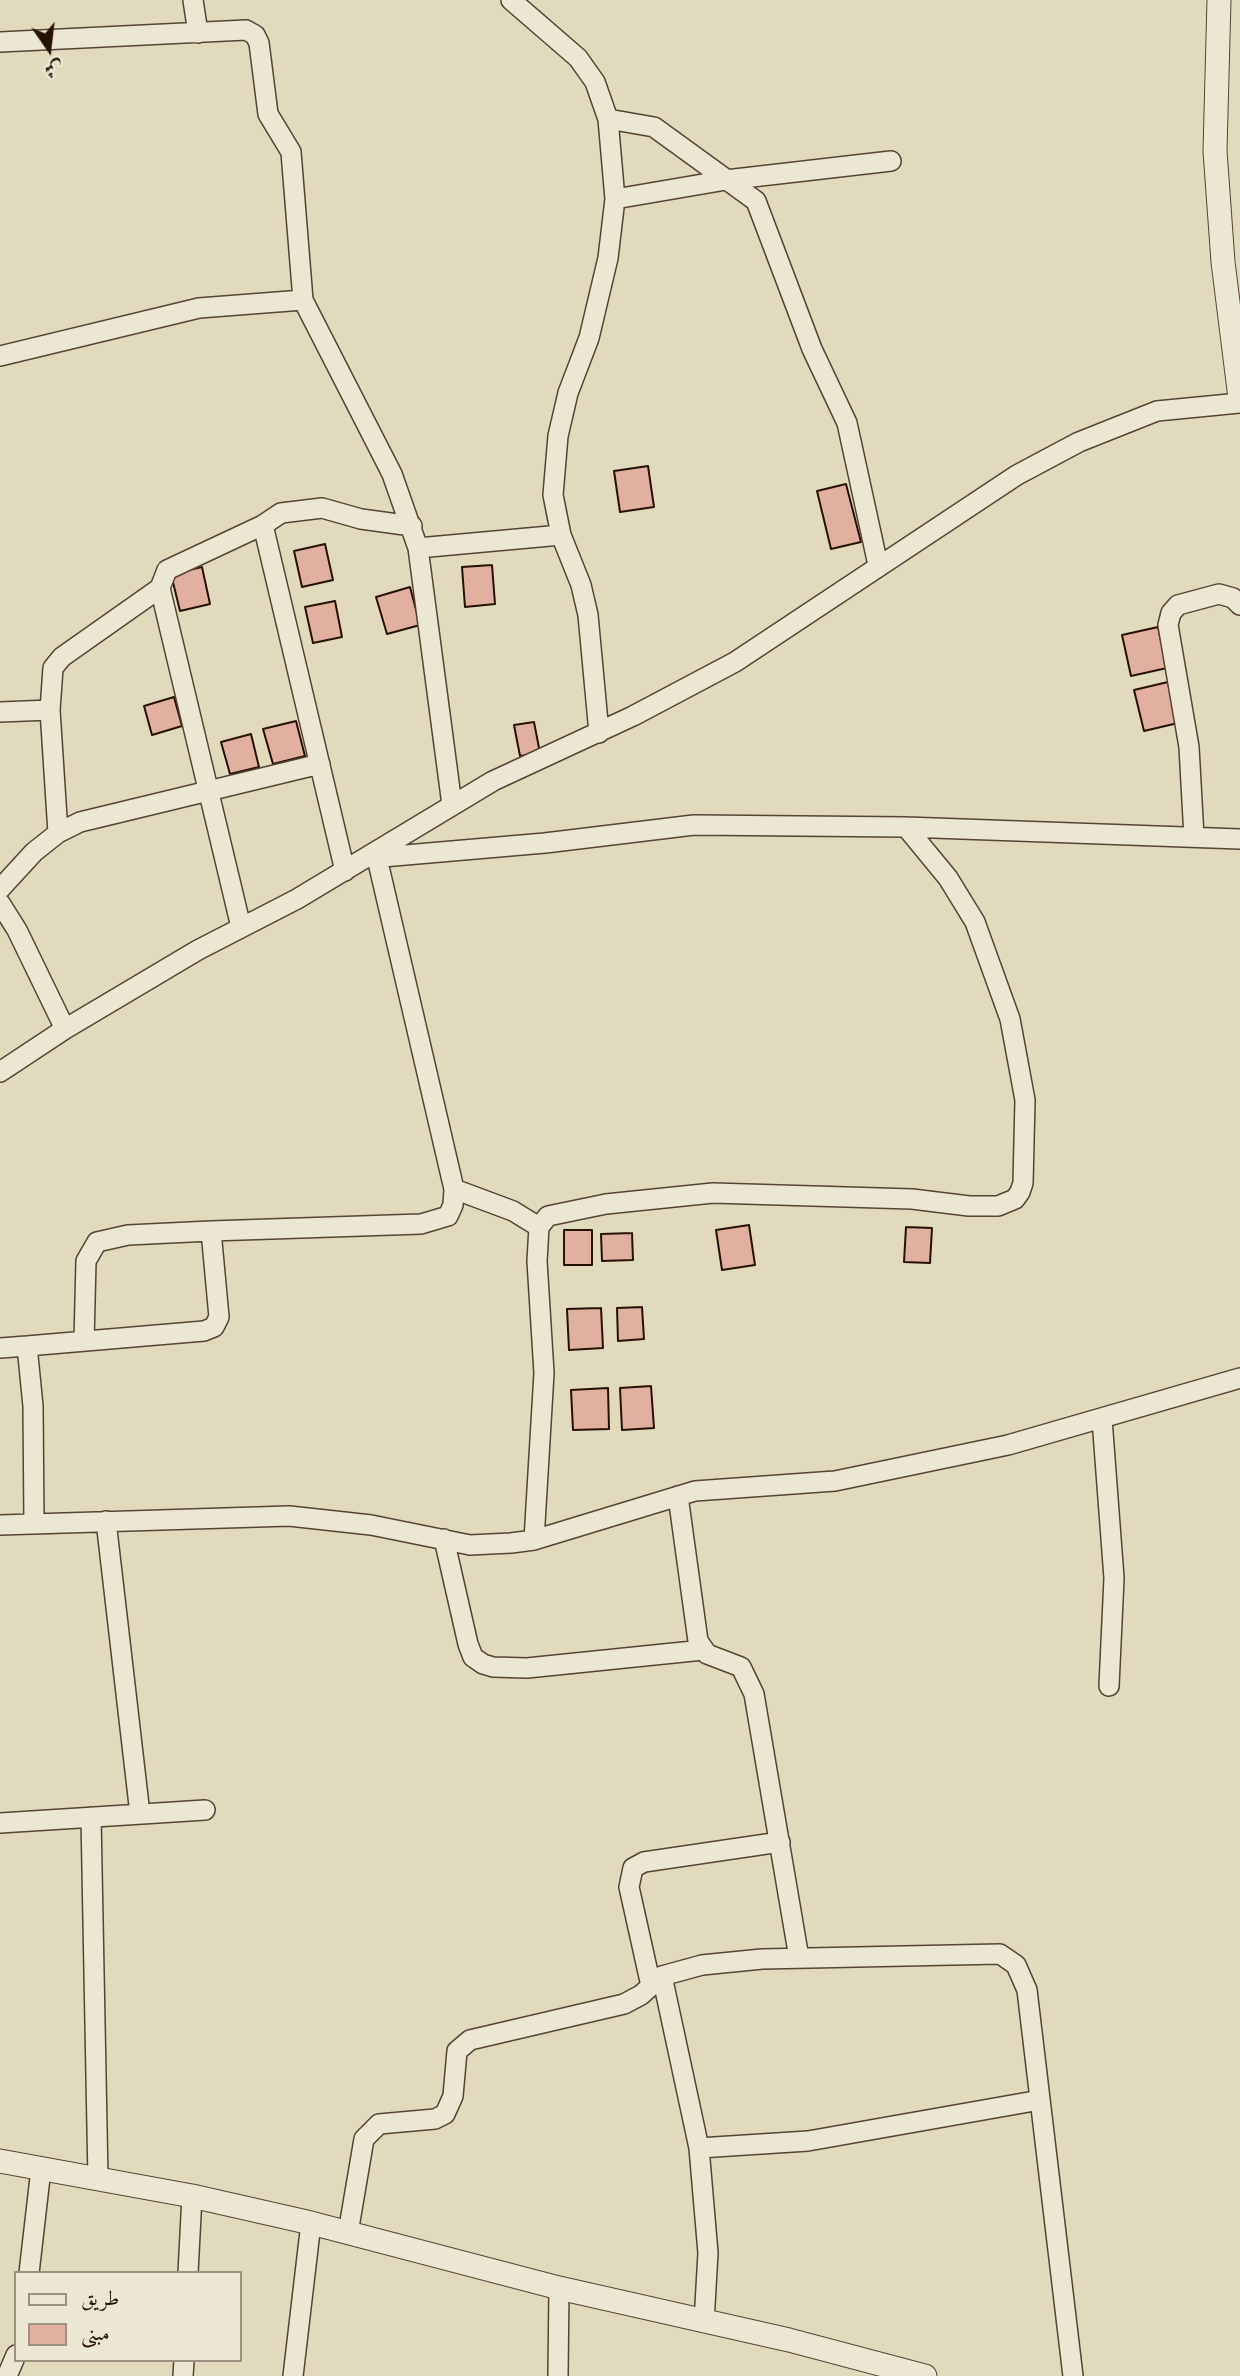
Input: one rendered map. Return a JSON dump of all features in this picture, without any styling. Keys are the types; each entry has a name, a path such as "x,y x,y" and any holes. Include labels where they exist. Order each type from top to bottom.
{"street":[{"path":"193,0 198,33"},
{"path":"511,0 578,58 595,82 608,119 615,199 608,258 589,338 568,393 558,436 553,495 561,535 581,584 588,615 599,733"},
{"path":"0,1072 65,1029 241,927 372,858 493,780 599,733 735,662 1017,475 1079,442 1157,411 1240,401 1227,296 1215,151 1219,0"},
{"path":"0,42 246,30 255,35 259,43 268,114 291,152 303,300 393,474 418,548 452,805"},
{"path":"608,119 654,127 756,201 812,349 847,424 878,565"},
{"path":"615,199 726,180 891,161"},
{"path":"0,356 200,308 303,300"},
{"path":"58,832 50,678 53,668 62,657 160,588 167,570 264,525 281,513 322,508 361,519 412,526"},
{"path":"264,525 345,871"},
{"path":"418,548 561,535"},
{"path":"160,588 241,927"},
{"path":"1194,837 1189,747 1168,625 1171,613 1178,605 1219,594 1233,598 1240,605"},
{"path":"0,712 50,710"},
{"path":"0,889 34,852 58,832 80,822 320,764"},
{"path":"372,858 694,825 906,827 1240,839"},
{"path":"534,1539 544,1373 537,1261 539,1227 548,1216 565,1211 713,1193 912,1199 969,1206 998,1206 1015,1199 1023,1183 1025,1100 1010,1019 975,922 948,878 906,827"},
{"path":"83,1341 86,1261 97,1242 128,1235 438,1222 447,1216 453,1205 454,1189 372,858"},
{"path":"0,903 6,925 65,1029"},
{"path":"454,1189 513,1211 539,1227"},
{"path":"0,1348 204,1331 214,1327 219,1317 212,1231"},
{"path":"27,1346 33,1406 34,1524"},
{"path":"0,1525 289,1516 371,1525 470,1545 534,1539 678,1496 721,1487 835,1481 1008,1445 1240,1378"},
{"path":"1102,1419 1114,1578 1109,1686"},
{"path":"678,1496 696,1633 703,1650"},
{"path":"106,1521 140,1814"},
{"path":"444,1539 468,1644 473,1657 483,1664 493,1668 527,1668 703,1650 741,1667 754,1694 799,1958"},
{"path":"0,1823 205,1810"},
{"path":"91,1817 98,2179"},
{"path":"704,2322 708,2253 699,2148 657,1981 629,1887 629,1874 633,1868 644,1862 780,1842"},
{"path":"348,2233 364,2139 379,2124 435,2119 445,2114 451,2107 455,2061 461,2045 470,2040 624,2004 657,1981 702,1965 799,1958 1000,1954 1010,1958 1025,1979 1073,2376"},
{"path":"699,2148 808,2141 1040,2099"},
{"path":"0,2161 192,2196 311,2223 559,2288 915,2375"},
{"path":"29,2271 41,2169"},
{"path":"188,2271 192,2196"},
{"path":"293,2376 311,2223"},
{"path":"558,2376 559,2288"}],"building":[{"path":"648,466 654,507 620,512 614,471"},
{"path":"846,484 861,542 831,549 817,491"},
{"path":"325,544 333,580 302,587 294,551"},
{"path":"492,565 495,604 465,607 462,567"},
{"path":"202,567 210,604 180,611 171,574"},
{"path":"410,587 420,625 387,634 376,597"},
{"path":"335,601 342,637 313,643 305,607"},
{"path":"1158,627 1167,668 1131,676 1122,635"},
{"path":"1168,682 1178,723 1144,731 1134,690"},
{"path":"174,697 182,726 152,735 144,706"},
{"path":"296,721 305,756 273,764 263,729"},
{"path":"534,722 540,753 520,756 514,725"},
{"path":"251,734 259,767 230,774 221,742"},
{"path":"749,1225 755,1265 722,1270 716,1230"},
{"path":"906,1227 932,1228 930,1263 904,1262"},
{"path":"564,1230 592,1230 592,1265 564,1265"},
{"path":"632,1233 633,1260 602,1261 601,1234"},
{"path":"642,1307 644,1339 618,1341 617,1308"},
{"path":"601,1308 603,1348 569,1350 567,1309"},
{"path":"651,1386 654,1428 622,1430 620,1388"},
{"path":"608,1388 609,1429 573,1430 571,1390"}]}
